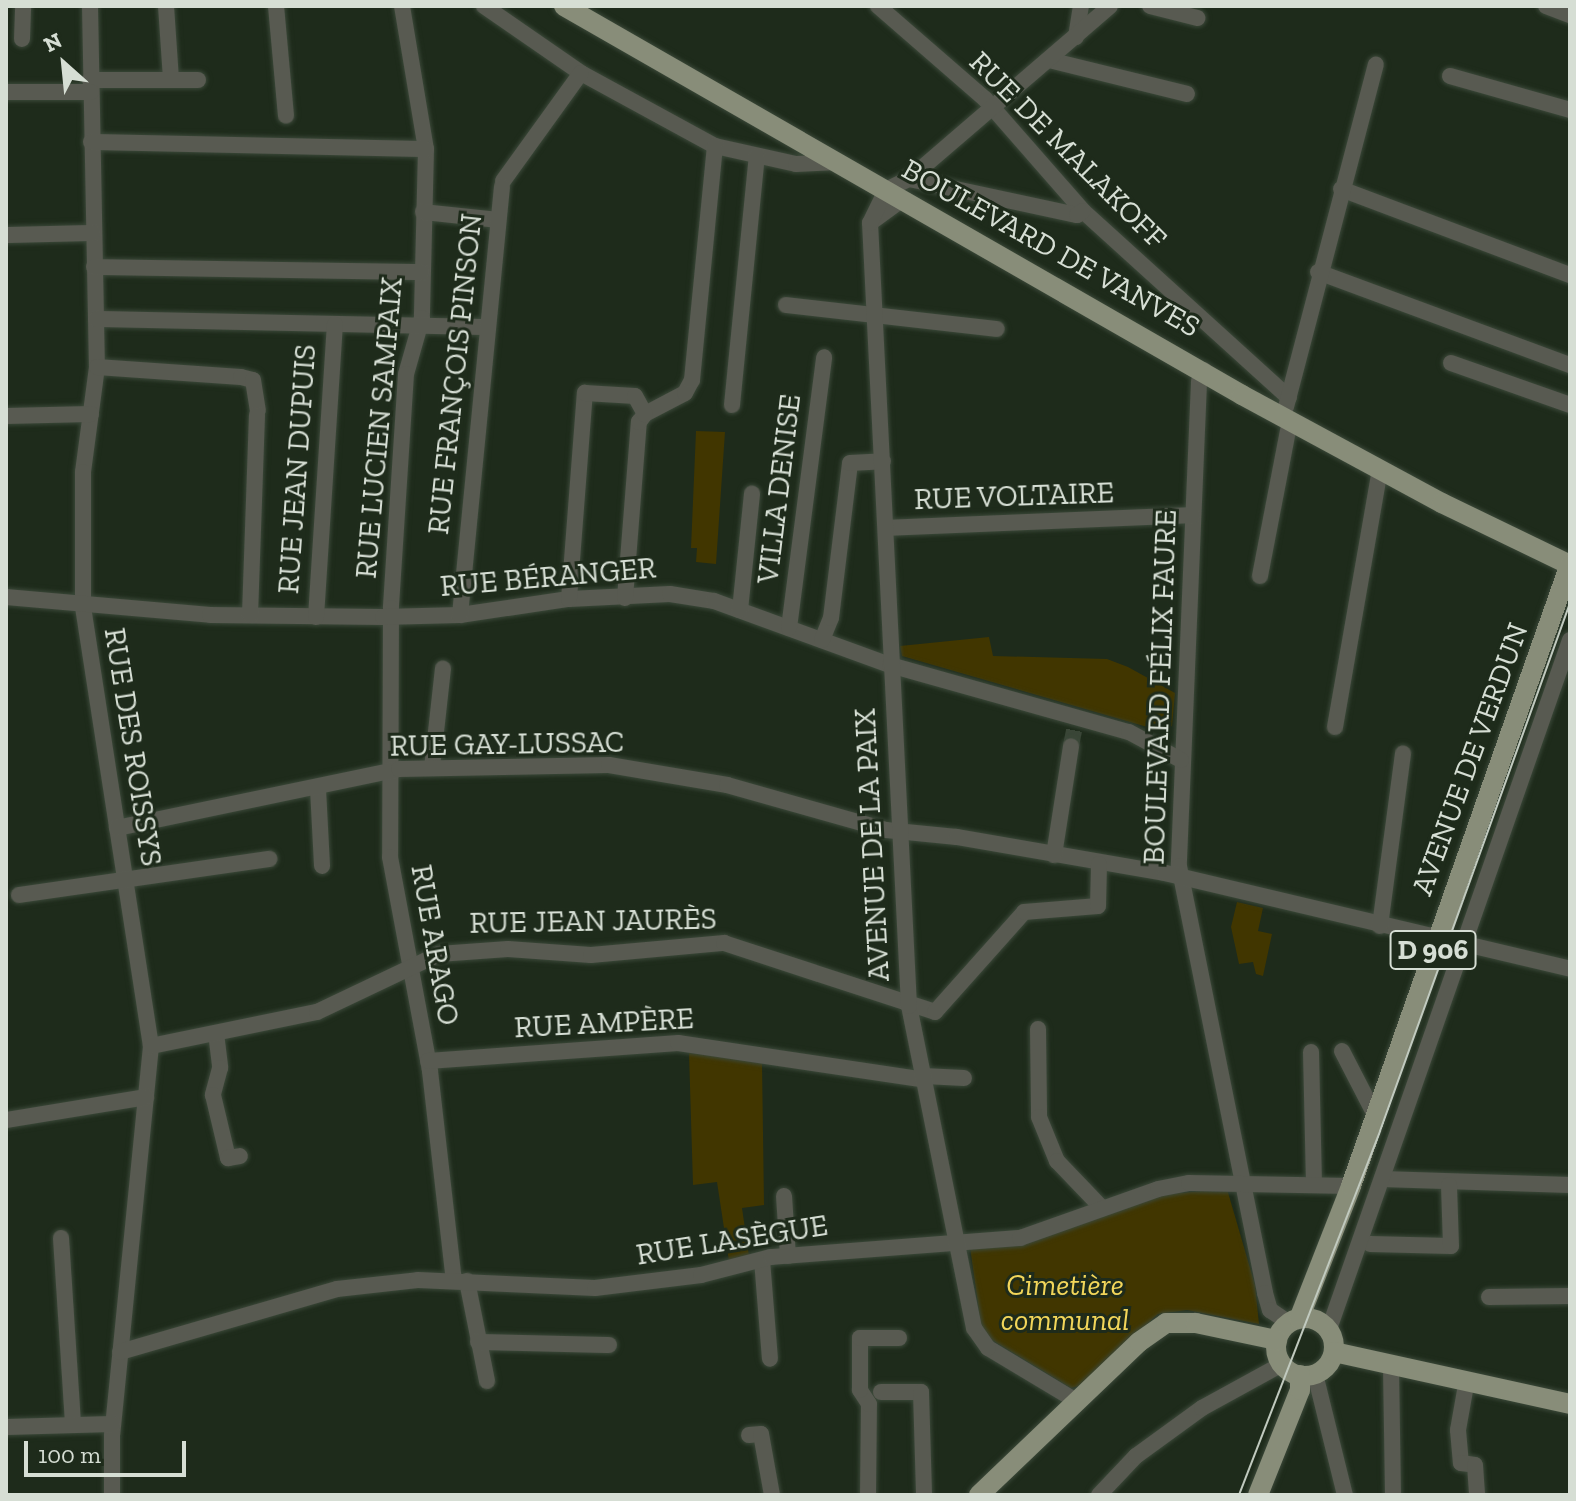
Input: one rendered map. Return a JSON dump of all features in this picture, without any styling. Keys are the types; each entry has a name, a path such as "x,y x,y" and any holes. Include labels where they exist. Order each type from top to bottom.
{"main road":[{"name":"BOULEVARD DE VANVES","path":"564,6 1204,370 1288,406 1380,470 1511,537 1569,571"},
{"name":"AVENUE DE VERDUN","path":"1288,1327 1351,1186 1569,571"},
{"path":"979,1495 1139,1342 1166,1323 1288,1327 1311,1318 1329,1329 1334,1352"},
{"path":"1288,1327 1282,1364 1308,1375"},
{"path":"1334,1352 1466,1385 1561,1403 1570,1413"},
{"path":"1258,1495 1300,1390 1308,1375 1334,1352"}],"street":[{"path":"22,39 23,6"},
{"name":"RUE DES ROISSYS","path":"90,6 97,367 83,472 83,607 151,1046 113,1424 112,1495"},
{"path":"166,6 171,80"},
{"path":"276,6 286,116"},
{"name":"RUE LUCIEN SAMPAIX","path":"394,617 406,374 420,328 426,149 402,6"},
{"path":"484,6 581,73 715,146 796,164 838,162"},
{"name":"RUE DE MALAKOFF","path":"878,6 992,106 1083,211 1288,406"},
{"path":"1076,37 1081,6"},
{"path":"895,195 992,106 1110,6"},
{"path":"1150,6 1197,18"},
{"path":"1546,6 1570,15"},
{"path":"1049,60 1187,94"},
{"path":"1260,576 1288,406 1318,272 1376,65"},
{"name":"RUE FRANÇOIS PINSON","path":"460,615 503,184 581,73"},
{"path":"1450,76 1570,110"},
{"path":"6,92 198,80"},
{"path":"91,142 426,149"},
{"path":"625,598 639,422 645,414 685,393 692,380 715,146"},
{"path":"732,405 757,156"},
{"path":"909,179 1077,215 1083,211"},
{"path":"1341,189 1570,275"},
{"name":"AVENUE DE LA PAIX","path":"895,195 870,223 909,1006 970,1316 982,1343 1078,1402"},
{"path":"423,212 498,220"},
{"path":"6,235 93,233"},
{"path":"94,267 422,272"},
{"path":"1318,272 1570,365"},
{"path":"786,305 997,329"},
{"path":"96,319 487,327"},
{"name":"RUE JEAN DUPUIS","path":"316,617 335,325"},
{"name":"VILLA DENISE","path":"789,628 824,357"},
{"path":"1451,363 1570,405"},
{"path":"97,367 253,380 258,413 250,615"},
{"name":"BOULEVARD FÉLIX FAURE","path":"1204,370 1193,515 1181,760 1180,878 1270,1310 1288,1327"},
{"path":"569,599 585,393 635,396 645,414"},
{"path":"6,416 91,414"},
{"path":"822,640 831,618 850,463 883,461"},
{"path":"1335,727 1380,470"},
{"path":"740,610 752,494"},
{"name":"RUE VOLTAIRE","path":"886,528 1193,515"},
{"name":"RUE BÉRANGER","path":"6,597 83,607 250,615 394,617 460,615 569,599 670,594 740,610 890,665 1075,721 1129,732 1181,760"},
{"name":"RUE ARAGO","path":"394,617 388,771 390,857 428,1061 460,1281 487,1381"},
{"name":"AVENUE DE VERDUN","path":"1329,1329 1570,640"},
{"path":"432,768 443,669"},
{"path":"1054,855 1071,746"},
{"path":"1380,926 1403,754"},
{"name":"RUE GAY-LUSSAC","path":"117,828 318,789 388,771 609,765 727,785 899,831 1180,878 1570,969"},
{"path":"318,789 322,866"},
{"path":"19,895 126,883 269,859"},
{"name":"RUE JEAN JAURÈS","path":"151,1046 317,1012 449,952 508,949 591,955 724,943 935,1012 1024,912 1094,909 1100,901 1099,864"},
{"path":"1038,1029 1039,1117 1057,1161 1102,1208"},
{"path":"216,1033 220,1068 213,1095 228,1158 240,1156"},
{"name":"RUE AMPÈRE","path":"428,1061 678,1043 924,1078 964,1078"},
{"path":"1342,1051 1376,1117"},
{"path":"1311,1052 1314,1183"},
{"path":"6,1120 146,1097"},
{"path":"1382,1179 1449,1185 1570,1185"},
{"name":"RUE LASÈGUE","path":"120,1352 337,1289 460,1281 595,1288 701,1275 788,1256 1020,1238 1158,1189 1241,1180 1351,1186"},
{"path":"1370,1244 1451,1246 1449,1185"},
{"path":"784,1196 788,1256"},
{"path":"61,1238 73,1425"},
{"path":"762,1260 770,1359"},
{"path":"1489,1297 1570,1296"},
{"path":"868,1495 869,1404 860,1390 860,1338 899,1338"},
{"path":"478,1342 609,1345"},
{"path":"1099,1495 1136,1456 1202,1408 1282,1364"},
{"path":"1391,1367 1393,1495"},
{"path":"1308,1375 1345,1495"},
{"path":"1466,1385 1458,1430 1461,1463 1475,1465 1477,1495"},
{"path":"881,1392 921,1392 924,1495"},
{"path":"6,1427 113,1424"},
{"path":"749,1435 761,1434 772,1495"}],"green space":[{"path":"696,431 725,432 716,564 696,562 697,548 691,548"},
{"path":"989,637 993,656 1107,659 1128,667 1175,693 1172,726 1161,731 902,656 900,646"},
{"path":"1237,902 1263,908 1258,931 1272,934 1263,976 1256,974 1253,962 1239,964 1231,927"},
{"path":"689,1053 762,1062 764,1205 742,1208 749,1256 729,1261 717,1182 693,1185"},
{"name":"Cimetière communal","path":"1227,1189 1255,1285 1259,1324 1187,1310 1158,1314 1079,1386 1071,1388 992,1340 981,1325 970,1247 1157,1195"}],"tunnel":[{"path":"1071,746 1075,725"}],"tram line":[{"path":"1239,1495 1380,1131 1570,603"}]}
